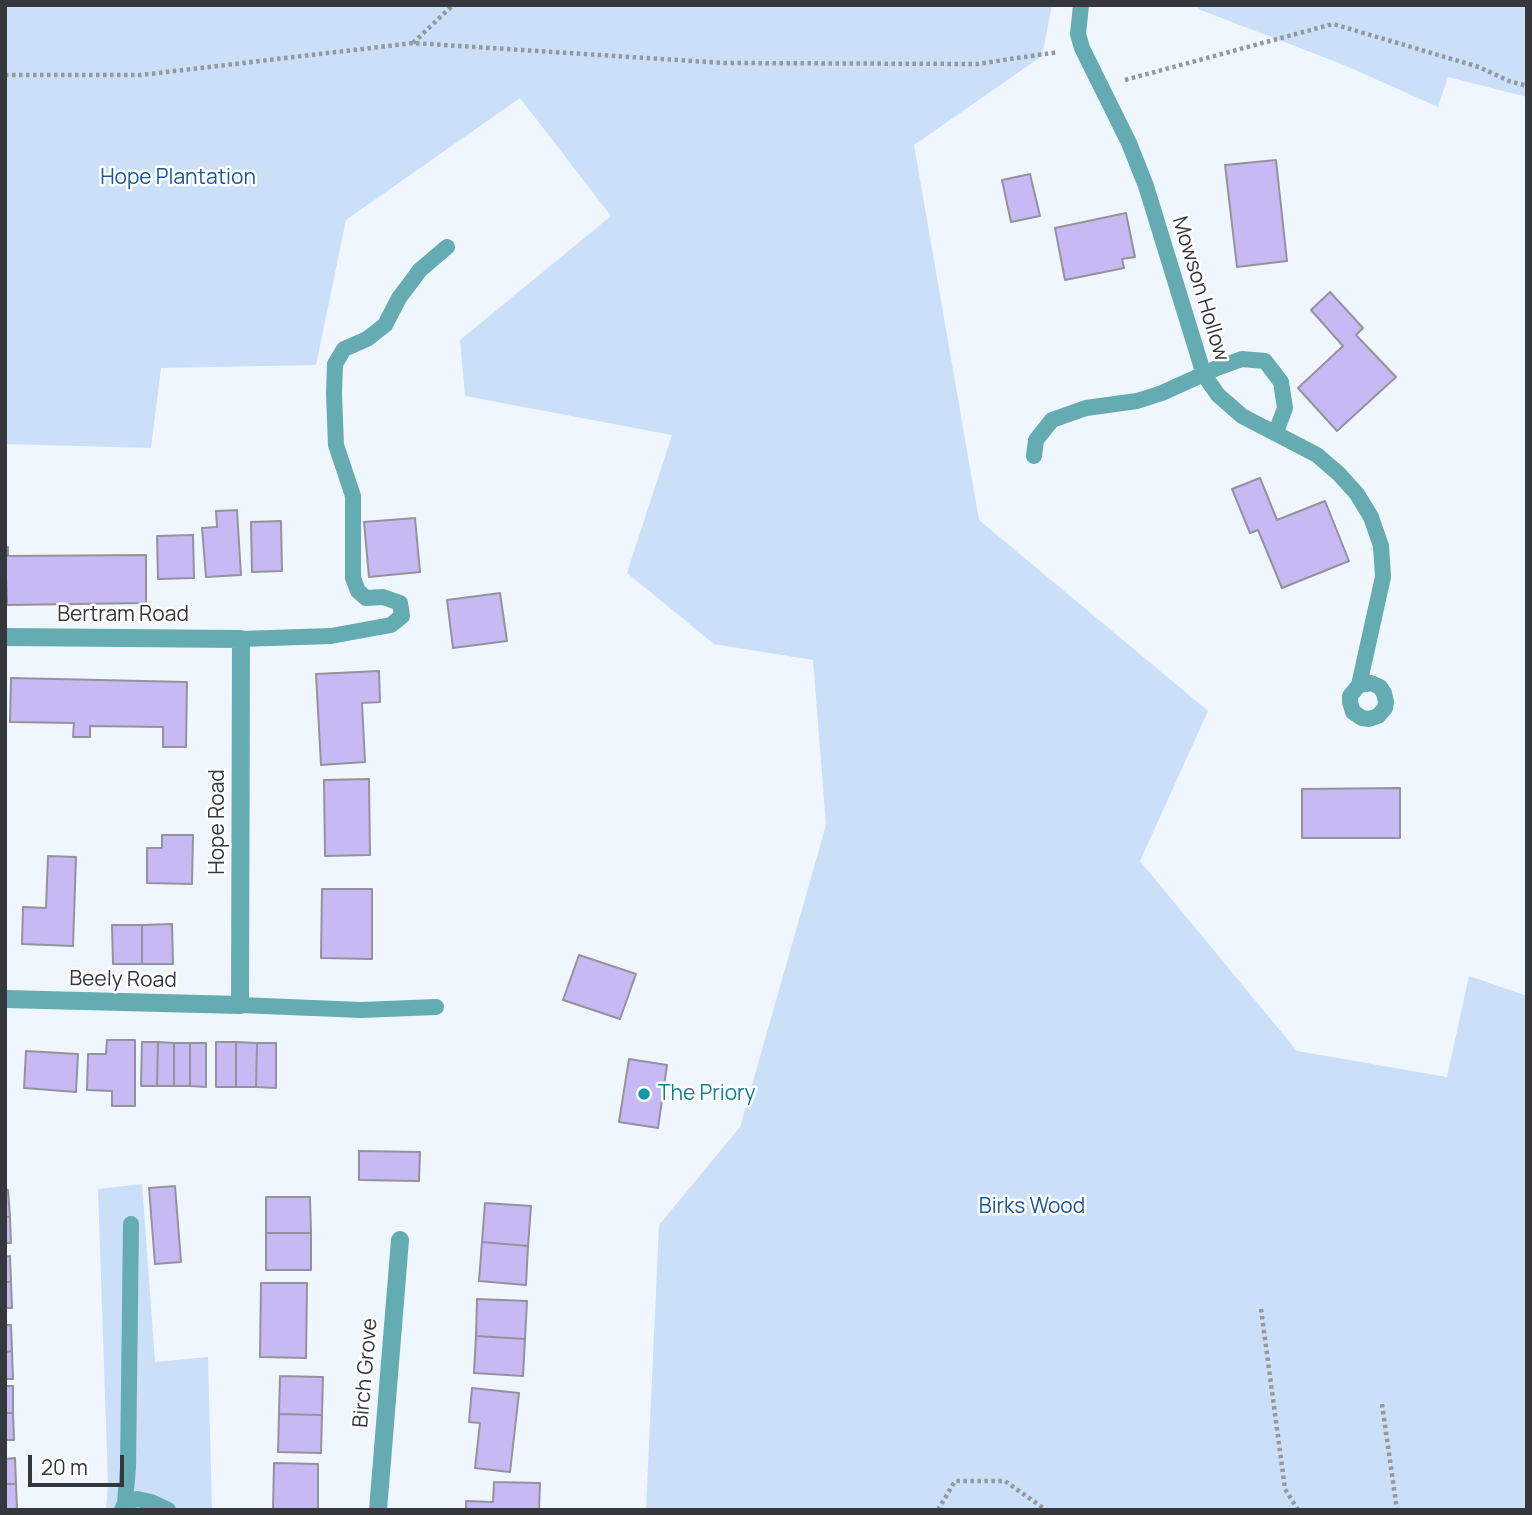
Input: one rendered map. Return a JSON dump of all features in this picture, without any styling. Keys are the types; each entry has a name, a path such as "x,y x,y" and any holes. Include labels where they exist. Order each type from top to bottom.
{"street":[{"name":"Bertram Road","path":"5,638 242,639"},
{"name":"Hope Road","path":"240,1005 242,639"},
{"name":"Beely Road","path":"5,999 240,1005"},
{"name":"Birch Grove","path":"378,1510 400,1240"}],"lane":[{"name":"Mowson Hollow","path":"1081,5 1078,34 1082,48 1129,143 1146,186 1204,375 1218,395 1242,416 1317,455 1357,494 1371,517 1381,546 1383,576 1359,685"},
{"path":"242,639 331,636 391,625 402,616 400,603 383,597 366,598 358,591 353,578 353,496 336,445 335,364 344,349 367,339 385,324 399,298 420,270 447,247"},
{"path":"1034,456 1036,440 1052,420 1086,408 1137,401 1162,393 1242,359 1265,361 1281,382 1285,408 1276,432"},
{"path":"240,1005 361,1010 436,1007"},
{"path":"123,1506 128,1467 131,1224"},
{"path":"123,1506 136,1499 168,1510"}],"path":[{"path":"413,43 453,5"},
{"path":"1124,80 1333,24 1479,67 1527,86"},
{"path":"5,75 141,75 413,43 724,63 977,64 1082,48"},
{"path":"1261,1309 1285,1489 1298,1510"},
{"path":"1382,1404 1396,1510"},
{"path":"938,1510 955,1481 1006,1481 1046,1510"}],"green space":[{"name":"Birks Wood","path":"5,5 1052,5 1042,56 914,145 979,520 1208,711 1140,861 1297,1051 1447,1077 1469,976 1527,996 1527,1510 646,1510 659,1225 740,1127 826,825 813,660 714,644 627,573 672,435 465,396 460,340 611,216 520,98 346,220 316,365 161,368 151,448 5,444"},
{"path":"1199,5 1527,5 1527,97 1448,77 1438,107 1344,65 1198,9"},
{"path":"142,1184 155,1362 208,1357 212,1510 106,1510 108,1484 98,1189"}],"building":[{"path":"1276,160 1287,261 1237,267 1225,165"},
{"path":"1030,174 1040,216 1011,222 1002,180"},
{"path":"1126,213 1135,257 1122,259 1124,268 1065,280 1055,228"},
{"path":"1330,292 1363,328 1356,335 1396,377 1337,431 1298,388 1343,346 1311,310"},
{"path":"1260,478 1277,520 1325,501 1349,561 1282,588 1258,530 1250,533 1232,489"},
{"path":"237,510 241,575 206,577 202,528 217,527 216,511"},
{"path":"415,518 420,572 369,577 364,522"},
{"path":"281,521 282,571 252,572 251,522"},
{"path":"193,535 194,578 158,579 157,536"},
{"path":"5,547 8,547 8,556 146,555 146,603 7,605"},
{"path":"500,593 507,641 453,648 447,600"},
{"path":"379,671 380,702 362,703 365,762 321,765 316,674"},
{"path":"11,678 187,682 186,747 163,747 163,727 90,726 90,737 73,737 74,723 10,722"},
{"path":"369,779 370,855 325,856 324,780"},
{"path":"1400,788 1400,838 1302,838 1302,789"},
{"path":"162,835 193,835 192,884 147,883 147,848 162,848"},
{"path":"48,856 76,857 73,946 22,944 23,907 46,908"},
{"path":"322,889 372,889 372,959 321,958"},
{"path":"172,924 173,964 142,964 142,925"},
{"path":"112,925 142,925 142,964 113,964"},
{"path":"579,955 636,974 620,1019 563,1000"},
{"path":"107,1040 135,1040 135,1106 112,1106 112,1091 87,1090 88,1054 106,1054"},
{"path":"142,1042 158,1042 157,1086 141,1086"},
{"path":"158,1042 174,1043 174,1086 157,1086"},
{"path":"216,1042 236,1042 236,1087 216,1087"},
{"path":"236,1042 257,1043 256,1087 236,1087"},
{"path":"174,1043 190,1043 190,1086 174,1086"},
{"path":"190,1043 206,1043 206,1087 190,1086"},
{"path":"257,1043 276,1043 276,1088 256,1087"},
{"path":"26,1051 78,1054 76,1092 24,1088"},
{"name":"The Priory","path":"629,1059 667,1065 658,1128 619,1122"},
{"path":"359,1151 420,1152 419,1181 359,1180"},
{"path":"175,1186 181,1262 155,1264 149,1188"},
{"path":"5,1190 8,1190 10,1217 5,1217"},
{"path":"266,1197 310,1197 311,1233 266,1233"},
{"path":"485,1203 531,1206 528,1246 482,1242"},
{"path":"5,1217 10,1217 11,1243 5,1243"},
{"path":"266,1233 311,1233 311,1270 266,1270"},
{"path":"482,1242 528,1246 526,1285 479,1281"},
{"path":"10,1256 11,1282 5,1282 5,1257"},
{"path":"5,1282 11,1282 12,1308 5,1308"},
{"path":"261,1283 307,1283 306,1358 260,1357"},
{"path":"477,1299 527,1301 525,1339 476,1336"},
{"path":"5,1325 11,1325 12,1351 5,1352"},
{"path":"476,1336 525,1339 523,1376 474,1373"},
{"path":"12,1351 13,1379 5,1379 5,1352"},
{"path":"280,1376 323,1377 322,1415 279,1414"},
{"path":"5,1386 13,1386 13,1413 5,1413"},
{"path":"472,1388 519,1393 510,1472 475,1468 480,1423 469,1422"},
{"path":"5,1413 13,1413 14,1440 5,1440"},
{"path":"279,1414 322,1415 321,1453 278,1452"},
{"path":"15,1458 16,1484 5,1484 5,1459"},
{"path":"274,1463 318,1464 318,1510 273,1510"},
{"path":"494,1482 540,1483 539,1510 466,1510 466,1501 493,1502"},
{"path":"5,1484 16,1484 17,1510 5,1510"}],"place":[{"name":"The Priory","path":"644,1094"}],"park label":[{"name":"Hope Plantation","path":"178,178"}]}
